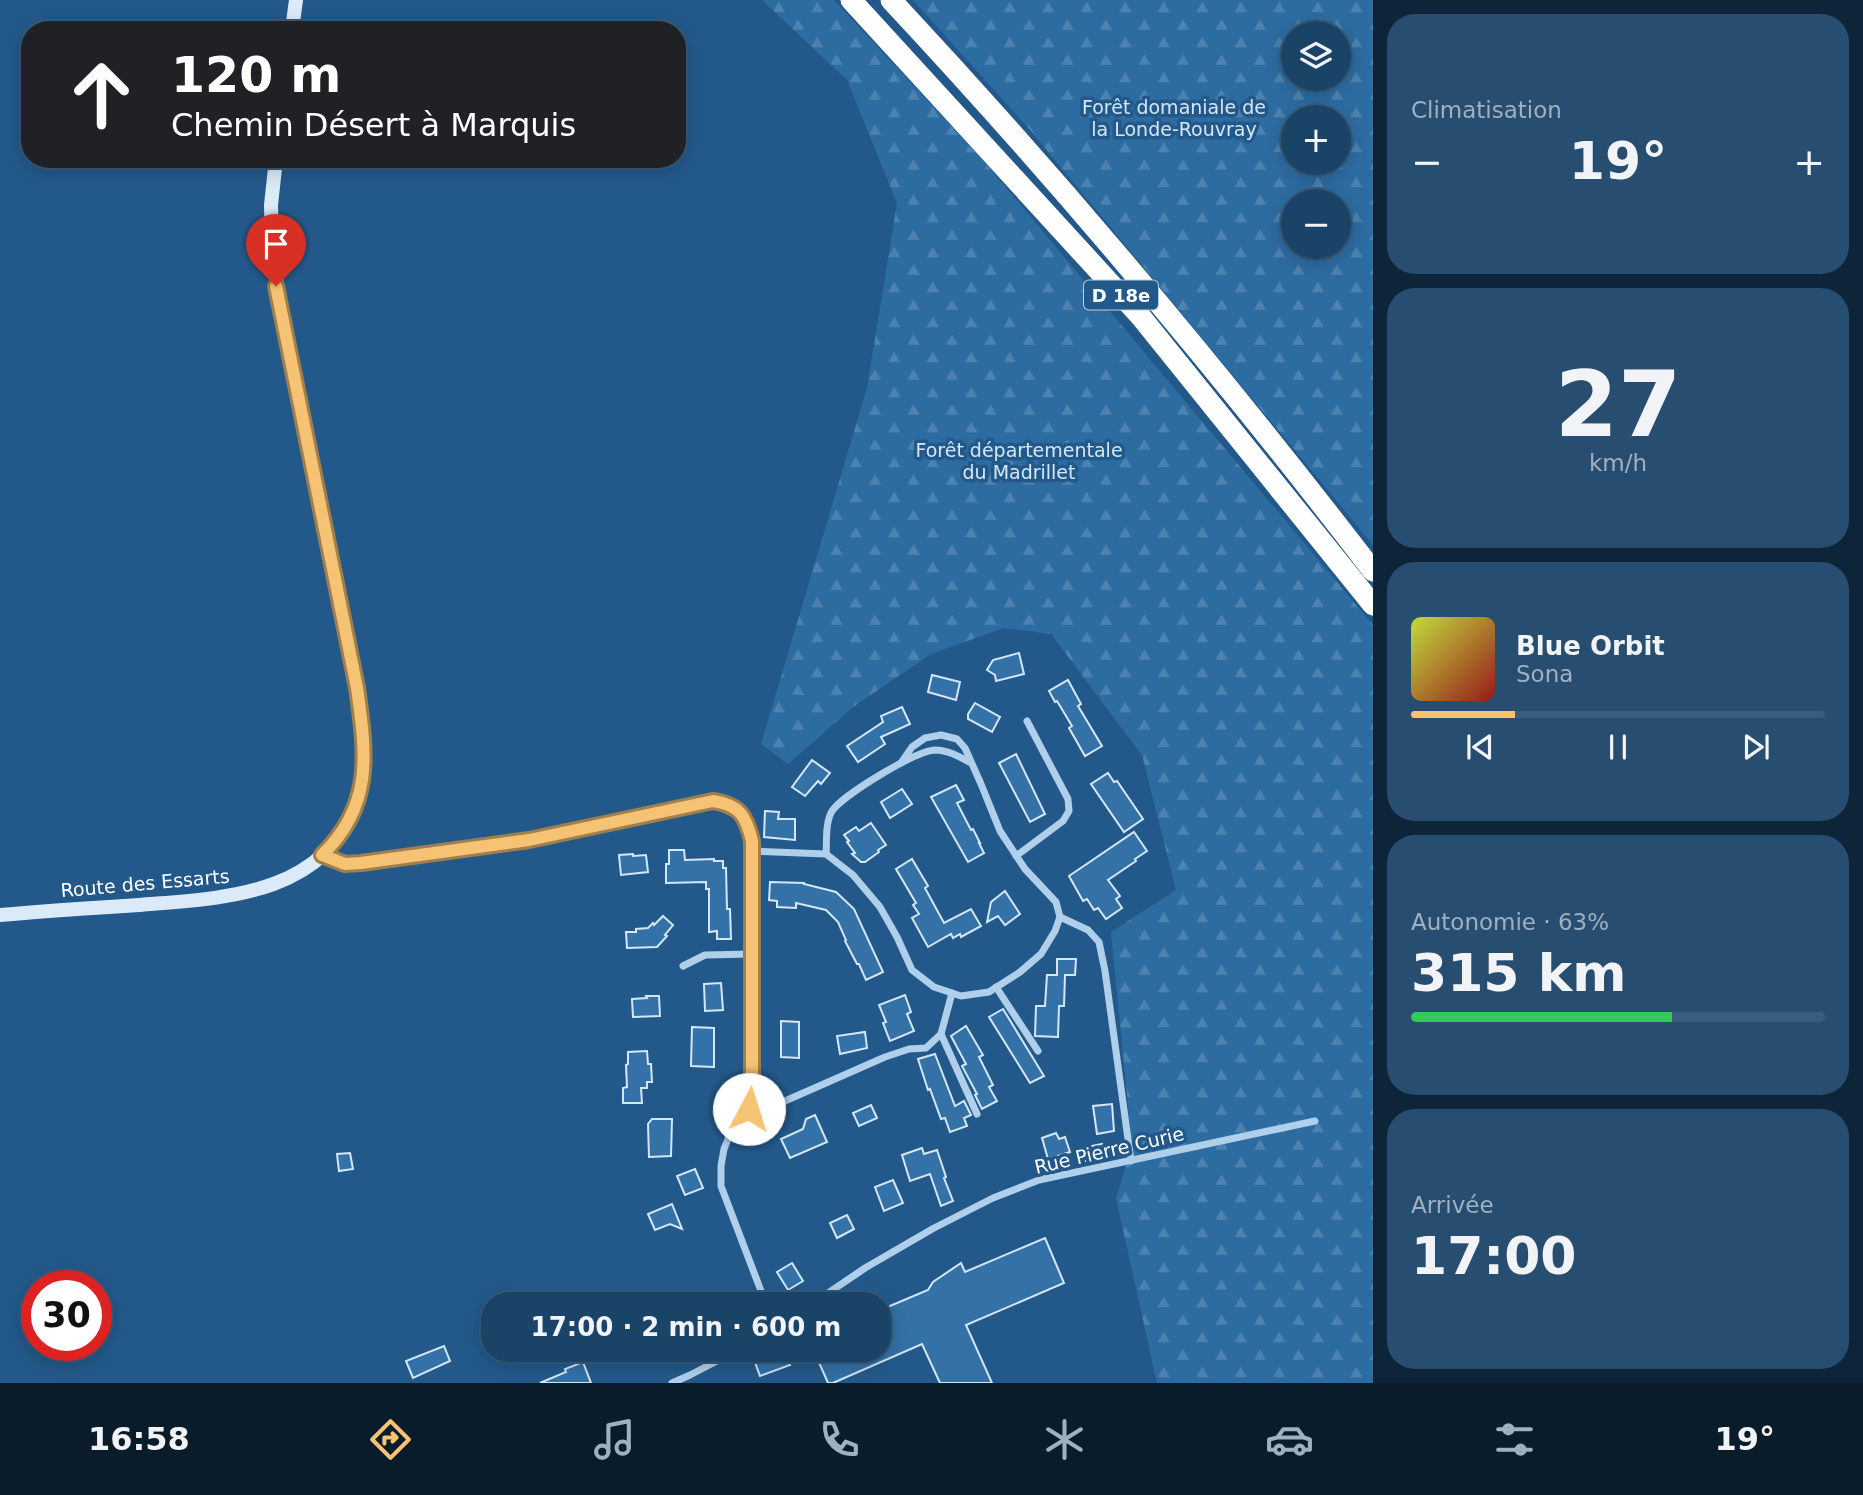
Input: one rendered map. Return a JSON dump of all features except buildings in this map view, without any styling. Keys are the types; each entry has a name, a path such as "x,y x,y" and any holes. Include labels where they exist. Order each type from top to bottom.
{"highway":[{"name":"D 18e","path":"851,0 1141,317 1373,605"},
{"name":"D 18e","path":"891,0 966,80 1150,292 1230,388 1373,571"}],"main road":[{"path":"293,21 296,0"},
{"name":"Route des Essarts","path":"0,915 238,895 286,880 309,866 335,842 358,803 364,757 357,688 276,286 271,205 275,168"}],"street":[{"path":"1016,856 1063,821 1069,811 1068,799 1027,721"},
{"path":"752,850 826,854 853,875 880,907 912,970 934,987 961,996 989,992 1020,972 1041,954 1055,932 1060,917 1056,902 1025,869 1000,831 965,748 957,739 941,735 925,738 912,747 901,763"},
{"path":"826,854 827,828 832,811 863,786 921,753 936,750 972,763"},
{"path":"322,855 345,864 361,863 529,840 713,801 728,803 742,813 752,841 752,1092 749,1109 730,1134 724,1149 721,1186 761,1292"},
{"path":"1060,917 1088,930 1099,942 1130,1161"},
{"path":"682,966 705,955 752,954"},
{"path":"996,987 1038,1051"},
{"path":"741,1121 886,1057 909,1049 926,1048 941,1034 952,993"},
{"path":"941,1034 977,1114"},
{"name":"Rue Pierre Curie","path":"829,1292 864,1268 934,1228 993,1198 1039,1180 1315,1121"},
{"path":"671,1383 716,1362"}],"green space":[{"name":"Forêt départementale du Madrillet","path":"762,0 834,0 982,159 1373,625 1373,1383 1157,1383 1116,1198 1132,1146 1111,932 1176,890 1142,755 1051,634 1004,628 931,654 853,707 788,764 761,744 867,388 897,203 847,80"},
{"name":"Forêt domaniale de la Londe-Rouvray","path":"913,0 1373,0 1373,545 1031,131"}],"route":[{"path":"276,286 357,688 362,726 364,757 358,803 335,842 322,855 345,864 361,863 529,840 713,801 728,803 742,813 752,841 752,1092 749,1109"}]}
